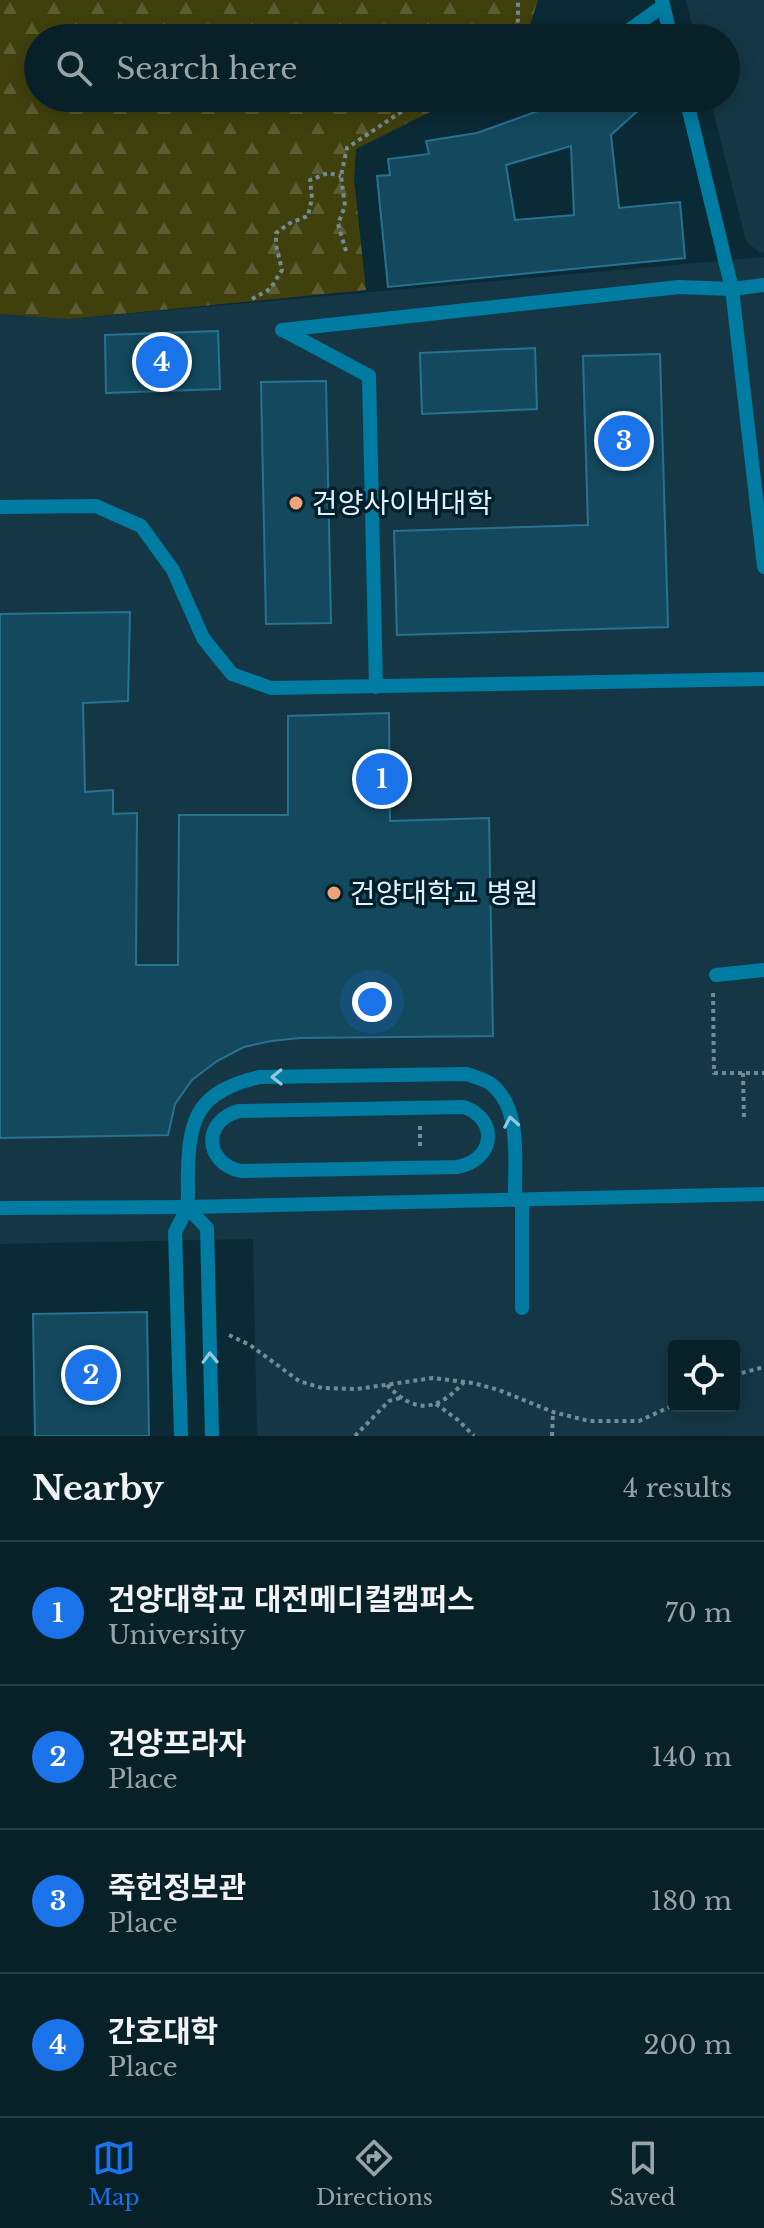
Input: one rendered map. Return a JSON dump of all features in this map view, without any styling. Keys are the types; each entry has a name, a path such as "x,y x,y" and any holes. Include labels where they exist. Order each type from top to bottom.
{"lane":[{"path":"636,24 663,3 668,24"},
{"path":"689,112 732,289 764,567"},
{"path":"376,687 369,376 282,330 679,287 732,289 764,285"},
{"path":"0,507 96,506 141,526 173,570 203,638 232,674 271,688 764,679"},
{"path":"716,975 764,970"},
{"path":"181,1436 175,1232 187,1207 189,1146 197,1115 211,1097 234,1084 259,1077 467,1074 490,1083 508,1106 513,1130 522,1308"},
{"path":"192,1131 214,1117 239,1111 464,1107 474,1110 481,1117 488,1135 483,1153 468,1165 457,1167 241,1171 223,1163 213,1145 214,1117 234,1084"},
{"path":"213,1136 222,1119 230,1113"},
{"path":"0,1208 187,1207 764,1194"},
{"path":"187,1207 207,1228 212,1436"}],"path":[{"path":"517,24 518,0"},
{"path":"346,251 338,224 345,206 341,176 347,148 401,112"},
{"path":"252,299 270,289 282,270 276,233 308,216 312,198 310,180 328,173 341,176"},
{"path":"713,993 714,1073 764,1073"},
{"path":"743,1073 744,1120"},
{"path":"420,1116 420,1160"},
{"path":"229,1335 250,1345 299,1381 322,1388 357,1389 433,1378 499,1390 553,1412 589,1421 639,1421 668,1408"},
{"path":"740,1373 764,1367"},
{"path":"387,1385 400,1398 429,1407 450,1395 464,1382"},
{"path":"355,1436 389,1401 400,1398"},
{"path":"436,1404 474,1436"},
{"path":"552,1436 553,1412"}],"shaded area":[{"path":"686,0 764,0 764,252 760,253 746,241 714,112 740,112 740,24 692,24"},
{"path":"764,257 764,1436 257,1436 253,1239 0,1244 0,314 68,319"}],"green space":[{"path":"0,0 538,0 530,24 24,24 24,112 430,112 356,149 354,179 366,290 68,319 0,314"}],"building":[{"path":"535,112 636,112 611,135 619,208 680,202 685,258 388,287 377,176 390,175 388,159 429,154 426,141 477,133","holes":["571,146 574,215 515,220 506,165"]},
{"path":"218,331 220,389 106,393 105,335"},
{"path":"535,348 537,409 422,414 420,353"},
{"path":"660,354 668,627 397,635 394,531 588,525 583,356"},
{"name":"건양사이버대학","path":"326,381 331,623 266,624 261,382"},
{"name":"건양대학교 병원","path":"130,612 128,701 83,703 85,792 113,790 113,814 137,813 136,965 178,965 179,815 288,815 288,716 389,713 390,821 489,818 493,1036 271,1041 244,1047 217,1061 192,1080 175,1104 168,1135 0,1138 0,614"},
{"path":"147,1312 149,1436 35,1436 33,1314"}],"place":[{"name":"간호대학","path":"162,362"},
{"name":"죽헌정보관","path":"624,441"},
{"name":"건양사이버대학","path":"296,503"},
{"name":"건양대학교 대전메디컬캠퍼스","path":"382,779"},
{"name":"건양대학교 병원","path":"334,893"},
{"name":"건양프라자","path":"91,1375"}]}
